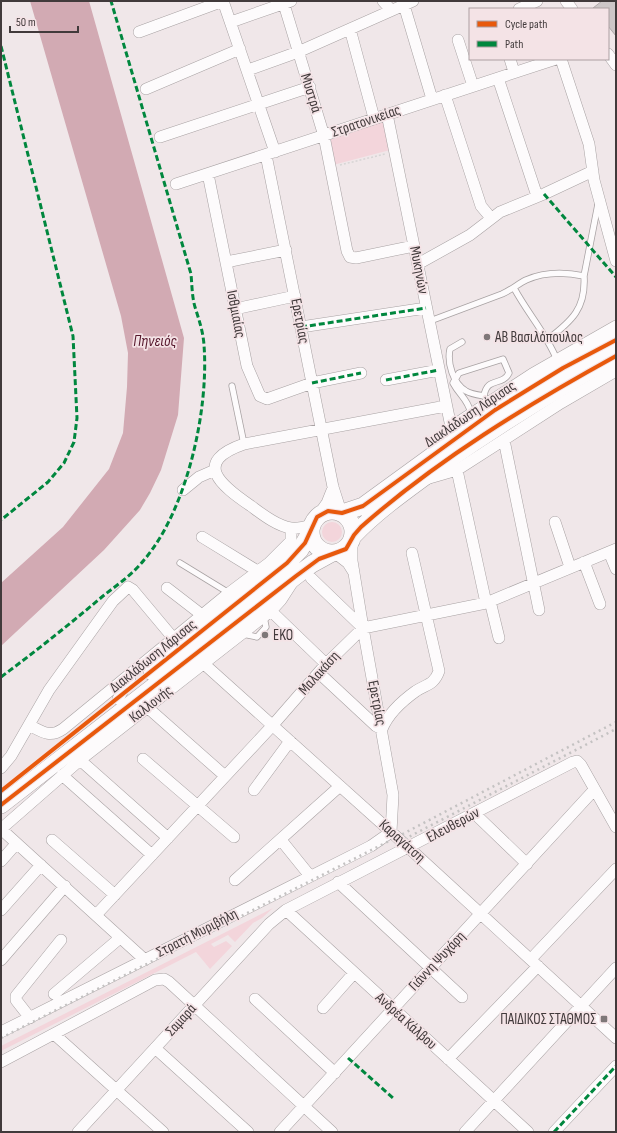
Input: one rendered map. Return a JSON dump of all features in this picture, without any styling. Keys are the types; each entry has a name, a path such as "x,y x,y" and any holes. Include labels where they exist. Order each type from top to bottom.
{"main road":[{"name":"Διακλάδωση Λάρισας","path":"342,513 363,506 435,452 495,410 539,383 616,340"},
{"name":"Διακλάδωση Λάρισας","path":"353,538 370,519 418,481 533,405 616,356"},
{"path":"328,511 342,513 352,523 353,538 346,549 333,553 319,549 314,544 313,524 328,511"},
{"name":"Διακλάδωση Λάρισας","path":"1,791 118,699 264,575 300,550 313,524"},
{"name":"Διακλάδωση Λάρισας","path":"1,805 179,665 304,577 312,564 333,553"}],"street":[{"name":"Ερετρίας","path":"223,1 259,105 271,154 286,250 321,430 333,487 342,513"},
{"path":"139,32 223,1"},
{"path":"383,1 392,10"},
{"path":"521,8 537,1"},
{"path":"231,22 286,2"},
{"name":"Μυστρά","path":"286,2 298,52 324,136 347,251 350,257 356,258 414,246"},
{"path":"248,70 298,52 409,3 432,99"},
{"path":"350,29 374,118"},
{"path":"458,40 473,86"},
{"path":"146,89 240,49"},
{"path":"609,55 616,64"},
{"path":"510,60 514,72"},
{"name":"Στρατονικείας","path":"176,184 271,154 374,118 553,60"},
{"path":"561,60 589,144 599,199 614,246 616,261"},
{"path":"498,78 537,196"},
{"path":"160,137 310,87"},
{"path":"445,95 481,206 491,218"},
{"name":"Μυκηνών","path":"387,114 426,308 430,321 450,427"},
{"path":"418,264 470,235 491,218 506,209 593,171"},
{"name":"Ισθμιαίας","path":"208,174 247,366 260,396 267,399 312,383 361,374"},
{"path":"226,262 286,250"},
{"path":"235,309 295,296"},
{"path":"301,327 426,308"},
{"path":"435,452 450,427 471,413 486,399 616,326"},
{"path":"386,380 439,370"},
{"path":"418,481 457,470 616,371"},
{"path":"333,487 327,503 313,524 291,528 272,520 234,493 220,480 215,470 218,457 226,451 244,444 446,406"},
{"path":"504,440 539,610"},
{"path":"183,490 199,477 215,470"},
{"path":"457,470 488,602 499,638"},
{"path":"555,522 570,567"},
{"path":"29,725 45,734 57,733 229,593 264,575 290,543 292,535 291,528"},
{"path":"202,538 264,575"},
{"name":"Ερετρίας","path":"353,538 354,574 393,795 392,832"},
{"path":"304,577 363,628 488,602 613,550 616,569"},
{"name":"Ερετρίας","path":"333,553 348,563 354,574"},
{"path":"268,614 323,668 376,726 382,729 386,717 416,691 436,680 439,671 412,553"},
{"path":"584,562 600,604"},
{"name":"Καλλoνής","path":"1,829 80,760 268,614 288,591 304,577"},
{"path":"1,768 29,725 49,690 104,613 128,587 133,590 174,639"},
{"path":"167,588 202,615"},
{"name":"Μαλακάση","path":"96,915 272,726 323,668 363,628"},
{"path":"179,665 203,663"},
{"name":"Καραγάτση","path":"203,663 392,832 616,1038"},
{"path":"118,699 133,672"},
{"path":"147,707 226,776"},
{"path":"254,790 290,741"},
{"path":"143,759 234,837"},
{"path":"80,760 168,838"},
{"name":"Ελευθερών","path":"286,910 338,882 409,848 577,761 594,790"},
{"path":"62,775 152,855"},
{"path":"235,880 340,786"},
{"path":"594,790 616,827"},
{"name":"Γιάννη Ψυχάρη","path":"280,1132 594,790"},
{"path":"474,813 527,864"},
{"path":"1,829 145,960"},
{"name":"Στρατή Μυριβήλη","path":"1,1032 377,842 392,832"},
{"path":"52,840 115,896"},
{"path":"281,840 310,876"},
{"path":"1,861 16,844"},
{"path":"1,910 42,865"},
{"path":"448,1059 535,963 616,869"},
{"path":"338,882 462,998"},
{"path":"1,960 65,886"},
{"name":"Ανδρέα Κάλβου","path":"286,910 528,1132"},
{"name":"Σαμαρά","path":"78,1132 269,924 286,910"},
{"path":"54,994 120,938"},
{"path":"30,1018 16,1000 16,996 61,940"},
{"path":"465,1132 616,968"},
{"path":"323,1008 354,973"},
{"path":"1,1062 159,978 164,979 332,1132"},
{"path":"255,999 335,1073"},
{"path":"54,1034 163,1132"},
{"path":"155,1048 248,1132"},
{"path":"554,1132 616,1066"}],"lane":[{"path":"548,339 571,321 579,308 584,294 584,276 599,199"},
{"path":"430,321 543,275 561,273 584,276"},
{"path":"514,288 528,312 548,339 557,360"},
{"path":"462,342 450,349 448,356 454,379 453,384 467,400 471,413"},
{"path":"503,359 509,374 508,376 488,385 486,399 464,390 454,379 459,373 503,359"},
{"path":"232,386 244,444"},
{"path":"180,563 229,593"}],"path":[{"path":"330,167 394,151"}],"shaded area":[{"path":"384,119 390,150 333,165 328,138"},
{"path":"332,522 339,525 342,532 339,539 332,542 325,539 322,532 325,525"},
{"path":"273,908 262,918 253,923 235,942 228,935 211,944 214,947 226,941 232,946 210,969 196,952 1,1051 1,1046"}],"water":[{"name":"Πηνειός","path":"30,1 89,1 184,338 178,415 161,470 140,510 104,550 1,646 1,583 63,527 109,469 123,433 127,387 128,353 121,316"}],"building":[{"path":"602,1 616,1 616,36 609,27 609,8 593,8"}],"railway":[{"path":"1,1038 397,837 616,722"},
{"path":"399,842 616,729"}],"marked path":[{"path":"1,677 125,579 144,560 159,539 172,514 183,487 199,428 205,371 204,345 202,330 193,299 191,274 111,1"},
{"path":"1,46 73,336 77,418 74,442 64,463 48,482 1,520"},
{"path":"544,194 616,277"},
{"path":"301,327 426,308"},
{"path":"386,380 439,370"},
{"path":"312,383 361,373"},
{"path":"348,1058 393,1098"},
{"path":"554,1132 616,1066"}],"cycle path":[{"path":"1,791 287,563 305,543 317,517 328,511 342,513 363,506 495,410 563,368 616,340"},
{"path":"1,805 296,576 319,559 346,549 354,535 361,527 420,479 516,414 616,356"}],"place":[{"name":"ΑΒ Βασιλόπουλος","path":"487,337"},
{"name":"EKO","path":"265,635"},
{"name":"ΠΑΙΔΙΚΟΣ ΣΤΑΘΜΟΣ","path":"604,1019"}]}
